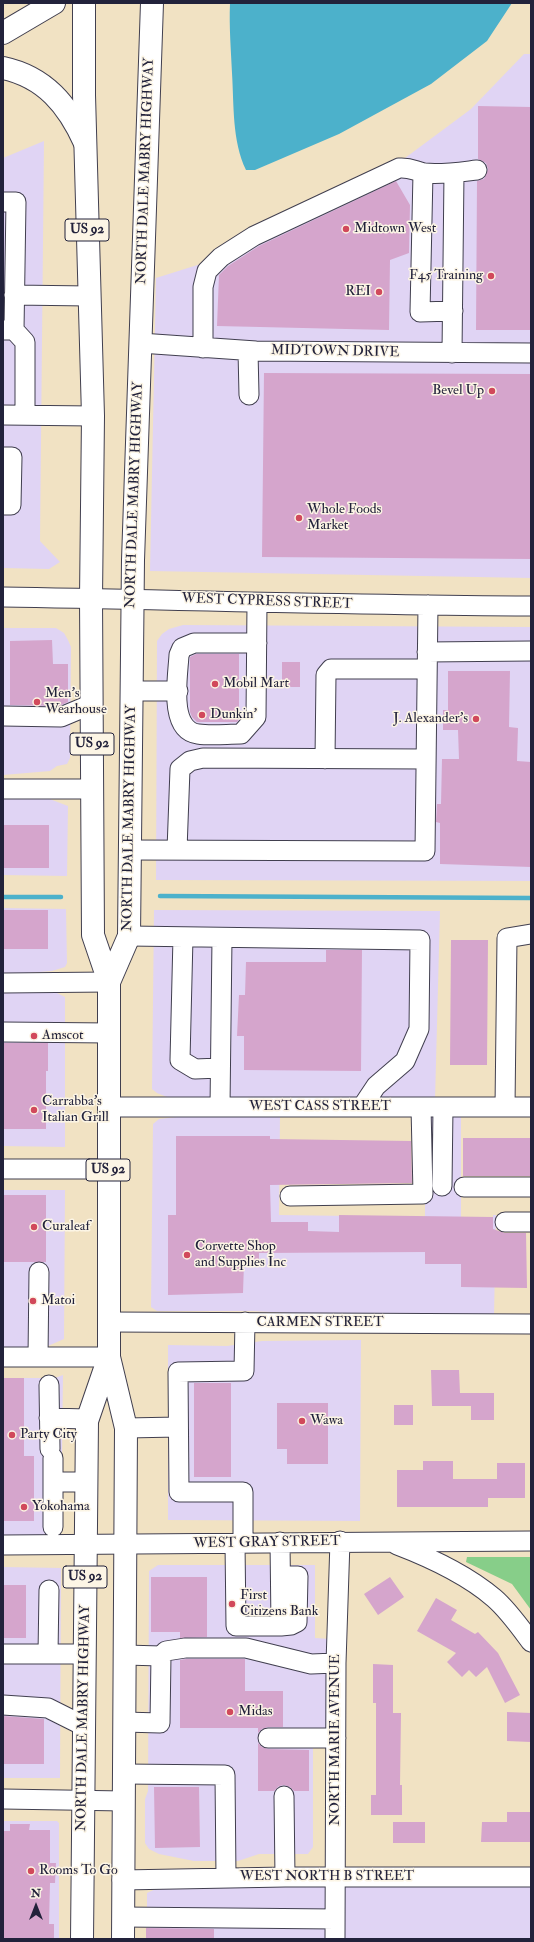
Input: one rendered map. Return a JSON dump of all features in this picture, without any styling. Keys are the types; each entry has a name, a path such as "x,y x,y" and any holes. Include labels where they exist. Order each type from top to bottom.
{"main road":[{"path":"3,33 54,3"},
{"name":"NORTH DALE MABRY HIGHWAY","path":"84,3 85,143 93,416 93,935 109,982 109,1357 126,1428 122,1939"},
{"name":"NORTH DALE MABRY HIGHWAY","path":"109,982 129,936 132,598 152,3"},
{"path":"3,68 31,77 53,93 78,126 85,143"},
{"name":"NORTH DALE MABRY HIGHWAY","path":"82,1939 85,1545 88,1419 109,1357"},
{"path":"82,1898 96,1939"}],"street":[{"path":"204,348 203,287 207,271 221,257 254,236 388,172 410,167 423,172 454,173 477,170"},
{"path":"423,172 420,312 453,311"},
{"path":"452,353 454,173"},
{"path":"3,202 16,202 14,295 8,330 25,342 25,415"},
{"path":"14,295 89,296"},
{"name":"MIDTOWN DRIVE","path":"140,343 248,351 531,353"},
{"path":"248,351 249,394"},
{"path":"3,415 93,416"},
{"path":"3,457 12,457 11,505 3,505"},
{"name":"WEST CYPRESS STREET","path":"3,597 132,598 257,603 531,606"},
{"path":"257,603 257,643 256,717 241,734 197,734 183,725 178,715 179,655 182,648 194,643 257,643"},
{"path":"130,850 425,851 428,605"},
{"path":"325,759 326,675 331,669 531,651"},
{"path":"131,692 178,692"},
{"path":"3,716 61,717 92,704"},
{"path":"177,850 180,769 190,761 202,758 426,759"},
{"path":"3,789 92,789"},
{"path":"505,1107 507,938 531,934"},
{"path":"129,936 420,940 419,1029 405,1061 376,1086 362,1107"},
{"path":"183,937 180,1060 195,1069 220,1068"},
{"path":"220,1107 222,938"},
{"path":"3,983 109,982"},
{"path":"3,1032 109,1033"},
{"name":"WEST CASS STREET","path":"109,1107 531,1107"},
{"path":"290,1196 423,1194 421,1107"},
{"path":"442,1186 443,1107"},
{"path":"3,1169 108,1170"},
{"path":"464,1186 531,1187"},
{"path":"505,1222 531,1222"},
{"path":"38,1357 39,1272"},
{"name":"CARMEN STREET","path":"109,1322 531,1324"},
{"path":"244,1322 244,1371 178,1372 179,1492 243,1492 239,1543 236,1626 281,1626 291,1625 297,1622 298,1576 281,1576"},
{"path":"3,1357 109,1357"},
{"path":"49,1385 53,1482 53,1527"},
{"path":"50,1418 88,1419"},
{"path":"126,1428 178,1427"},
{"path":"53,1482 86,1482"},
{"name":"WEST GRAY STREET","path":"3,1545 125,1545 340,1541 531,1541"},
{"name":"NORTH MARIE AVENUE","path":"335,1939 336,1663 340,1541"},
{"path":"389,1541 426,1556 461,1575 495,1598 531,1642"},
{"path":"280,1542 281,1626"},
{"path":"48,1590 48,1654"},
{"path":"124,1722 160,1723 161,1656 166,1651 186,1648 246,1648 311,1664 336,1663"},
{"path":"3,1654 84,1654"},
{"path":"125,1655 161,1656"},
{"path":"3,1705 22,1705 48,1708 84,1726"},
{"path":"268,1738 336,1738"},
{"path":"124,1774 225,1775 226,1877"},
{"path":"284,1796 285,1877"},
{"path":"3,1799 124,1801"},
{"name":"WEST NORTH B STREET","path":"122,1880 226,1877 531,1877"},
{"path":"123,1917 335,1919"}],"shaded area":[{"path":"524,54 531,54 531,578 150,571 156,278 207,262 401,161 471,109"},
{"path":"44,141 40,541 60,562 49,569 3,568 3,158"},
{"path":"183,625 531,627 531,881 156,880 157,641 162,634 169,629"},
{"name":"Men's Wearhouse","path":"3,628 56,628 64,633 71,647 70,758 67,764 57,766 50,771 3,775"},
{"path":"3,798 47,798 68,806 67,876 3,875"},
{"path":"3,908 66,909 67,963 65,967 52,971 3,975"},
{"path":"154,910 440,911 435,1100 186,1099 167,1097 157,1093 152,1089"},
{"path":"3,988 42,990 55,992 65,997 65,1147 3,1146"},
{"path":"195,1115 280,1115 279,1215 425,1217 425,1115 461,1115 461,1217 493,1217 493,1215 496,1215 494,1316 385,1318 252,1311 157,1311 151,1307 153,1124 159,1119"},
{"path":"3,1190 65,1190 64,1339 41,1349 3,1350"},
{"path":"361,1340 360,1521 168,1520 168,1345 227,1346 262,1341"},
{"path":"63,1375 62,1456 53,1532 36,1537 3,1536 3,1378 55,1378"},
{"path":"158,1565 315,1565 315,1638 331,1639 329,1747 313,1748 313,1847 308,1854 259,1854 238,1861 194,1861 159,1854 149,1849 145,1843 145,1799 148,1791 149,1571"},
{"path":"3,1567 61,1568 60,1778 3,1778"},
{"name":"Rooms To Go","path":"3,1821 57,1821 59,1823 59,1939 3,1939"},
{"path":"531,1885 531,1939 147,1939 147,1893 160,1887"}],"green space":[{"path":"467,1557 531,1557 531,1610 512,1584 466,1562"}],"water":[{"path":"230,3 512,3 487,41 431,84 339,134 255,170 246,170 241,159 234,123"}],"building":[{"path":"478,106 531,107 531,330 476,330 477,181 484,179 488,169 486,163 478,159"},
{"name":"Midtown West","path":"396,181 410,205 409,253 390,260 389,330 217,326 219,275 228,266 259,246"},
{"path":"264,373 531,374 531,559 262,557"},
{"path":"52,640 53,664 68,664 68,702 59,706 10,705 10,641"},
{"name":"Mobil Mart","path":"196,654 239,654 239,719 237,722 197,722 192,717 190,712 190,657"},
{"path":"282,662 300,662 300,687 282,687"},
{"path":"448,671 510,671 509,727 518,728 517,761 531,762 531,867 440,864 440,823 436,822 437,804 441,804 442,759 459,759 458,730 443,730 443,710 448,710"},
{"path":"3,825 49,825 49,868 3,868"},
{"path":"3,910 48,910 48,949 3,949"},
{"path":"451,940 488,940 487,1065 450,1065"},
{"path":"326,950 362,950 361,1071 244,1070 244,1036 237,1036 239,995 245,995 246,962 326,962"},
{"path":"3,1043 48,1043 48,1071 46,1071 46,1129 3,1129"},
{"path":"176,1136 270,1136 270,1139 411,1141 412,1183 270,1185 271,1222 308,1222 308,1231 339,1232 339,1215 493,1217 493,1229 505,1233 526,1233 527,1288 461,1287 461,1264 425,1264 425,1252 259,1253 259,1263 244,1263 243,1293 168,1295 168,1215 176,1215"},
{"path":"463,1138 531,1138 531,1176 463,1176"},
{"name":"Curaleaf","path":"3,1195 46,1195 46,1262 3,1262"},
{"path":"431,1370 459,1370 460,1393 494,1393 494,1420 471,1420 471,1406 432,1406"},
{"path":"3,1378 24,1378 24,1456 34,1456 34,1521 3,1521"},
{"path":"194,1383 231,1383 231,1477 194,1477"},
{"name":"Wawa","path":"277,1403 328,1403 328,1464 287,1464 287,1449 277,1449"},
{"path":"394,1405 413,1405 413,1425 394,1425"},
{"path":"423,1461 453,1461 453,1479 497,1479 497,1463 525,1463 525,1498 488,1498 488,1507 397,1507 397,1470 423,1470"},
{"path":"151,1577 207,1577 207,1637 180,1638 180,1632 151,1632"},
{"path":"390,1577 404,1597 378,1615 364,1594"},
{"path":"3,1585 26,1585 26,1638 3,1638"},
{"path":"436,1598 457,1610 451,1620 475,1634 478,1632 498,1653 520,1695 505,1703 487,1667 476,1677 469,1670 462,1677 447,1662 456,1653 417,1631"},
{"path":"245,1659 245,1691 283,1691 283,1727 268,1727 262,1729 258,1733 258,1728 180,1728 180,1660"},
{"path":"373,1664 393,1665 393,1713 401,1713 400,1785 402,1785 402,1815 371,1815 371,1795 376,1795 376,1703 373,1703"},
{"path":"507,1712 531,1713 531,1742 507,1741"},
{"path":"3,1716 44,1719 44,1764 3,1764"},
{"path":"258,1743 262,1747 268,1749 309,1750 309,1791 294,1791 290,1787 284,1785 279,1786 274,1791 258,1791"},
{"path":"154,1787 199,1787 200,1847 155,1848"},
{"path":"507,1812 531,1812 531,1842 481,1842 482,1822 507,1822"},
{"path":"393,1822 425,1822 425,1843 393,1843"},
{"name":"Rooms To Go","path":"10,1824 30,1824 29,1830 50,1830 50,1863 56,1863 55,1883 50,1883 49,1924 54,1924 54,1939 3,1939 3,1831 10,1831"},
{"path":"146,1928 214,1929 214,1939 146,1939"}],"waterway":[{"path":"160,896 531,898"},
{"path":"3,897 61,897"}],"place":[{"name":"Midtown West","path":"346,229"},
{"name":"F45 Training","path":"491,276"},
{"name":"REI","path":"379,292"},
{"name":"Bevel Up","path":"492,391"},
{"name":"Whole Foods Market","path":"299,518"},
{"name":"Mobil Mart","path":"215,684"},
{"name":"Men's Wearhouse","path":"37,702"},
{"name":"Dunkin'","path":"202,715"},
{"name":"J. Alexander's","path":"476,719"},
{"name":"Amscot","path":"34,1036"},
{"name":"Carrabba's Italian Grill","path":"34,1110"},
{"name":"Curaleaf","path":"34,1227"},
{"name":"Corvette Shop and Supplies Inc","path":"187,1255"},
{"name":"Matoi","path":"33,1301"},
{"name":"Wawa","path":"302,1421"},
{"name":"Party City","path":"12,1435"},
{"name":"Yokohama","path":"24,1507"},
{"name":"First Citizens Bank","path":"232,1604"},
{"name":"Midas","path":"230,1712"},
{"name":"Rooms To Go","path":"31,1871"}]}
